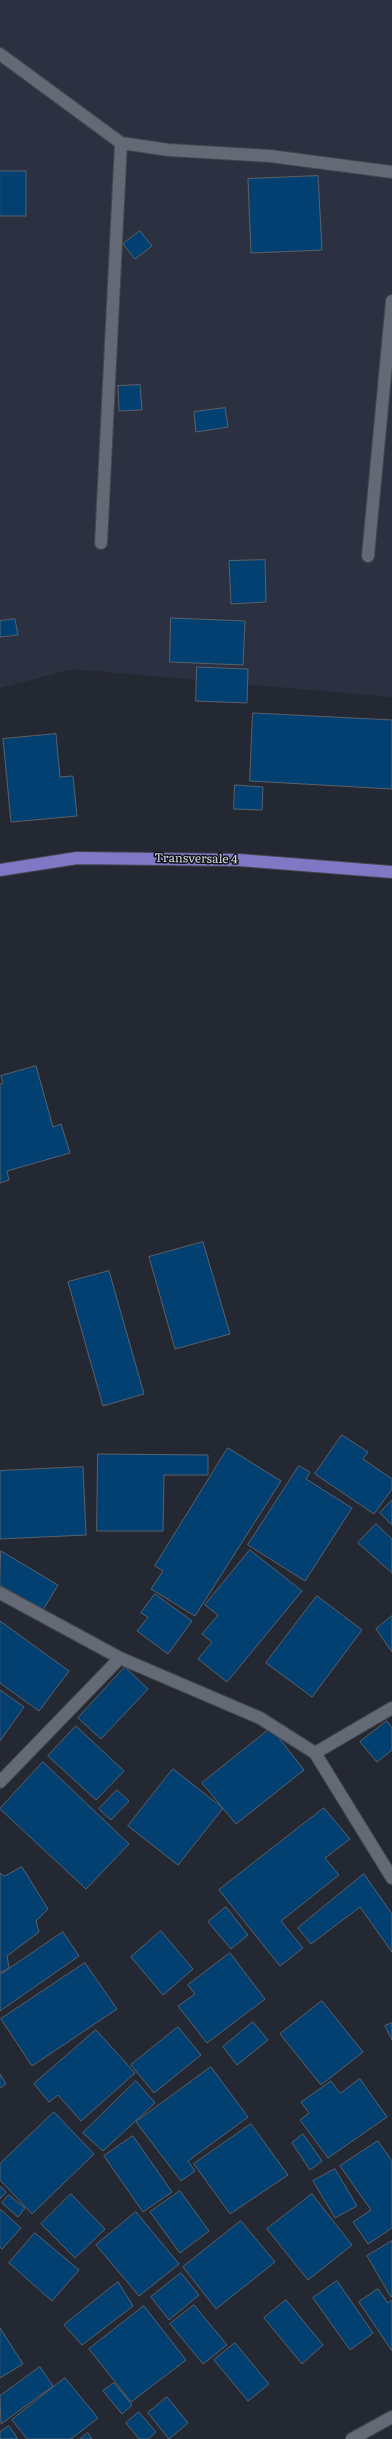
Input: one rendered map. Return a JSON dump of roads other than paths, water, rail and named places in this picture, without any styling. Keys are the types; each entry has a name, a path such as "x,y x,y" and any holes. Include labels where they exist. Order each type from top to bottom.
{"main road":[{"name":"Transversale 4","path":"0,870 85,858 239,860 392,872"}],"street":[{"path":"0,54 121,143 169,150 270,156 392,172"},
{"path":"101,543 121,143"},
{"path":"368,556 392,301"},
{"path":"0,1593 120,1658 260,1718 315,1754 392,1878"},
{"path":"0,1782 120,1658"},
{"path":"315,1754 392,1708"},
{"path":"352,2439 392,2417"}]}
